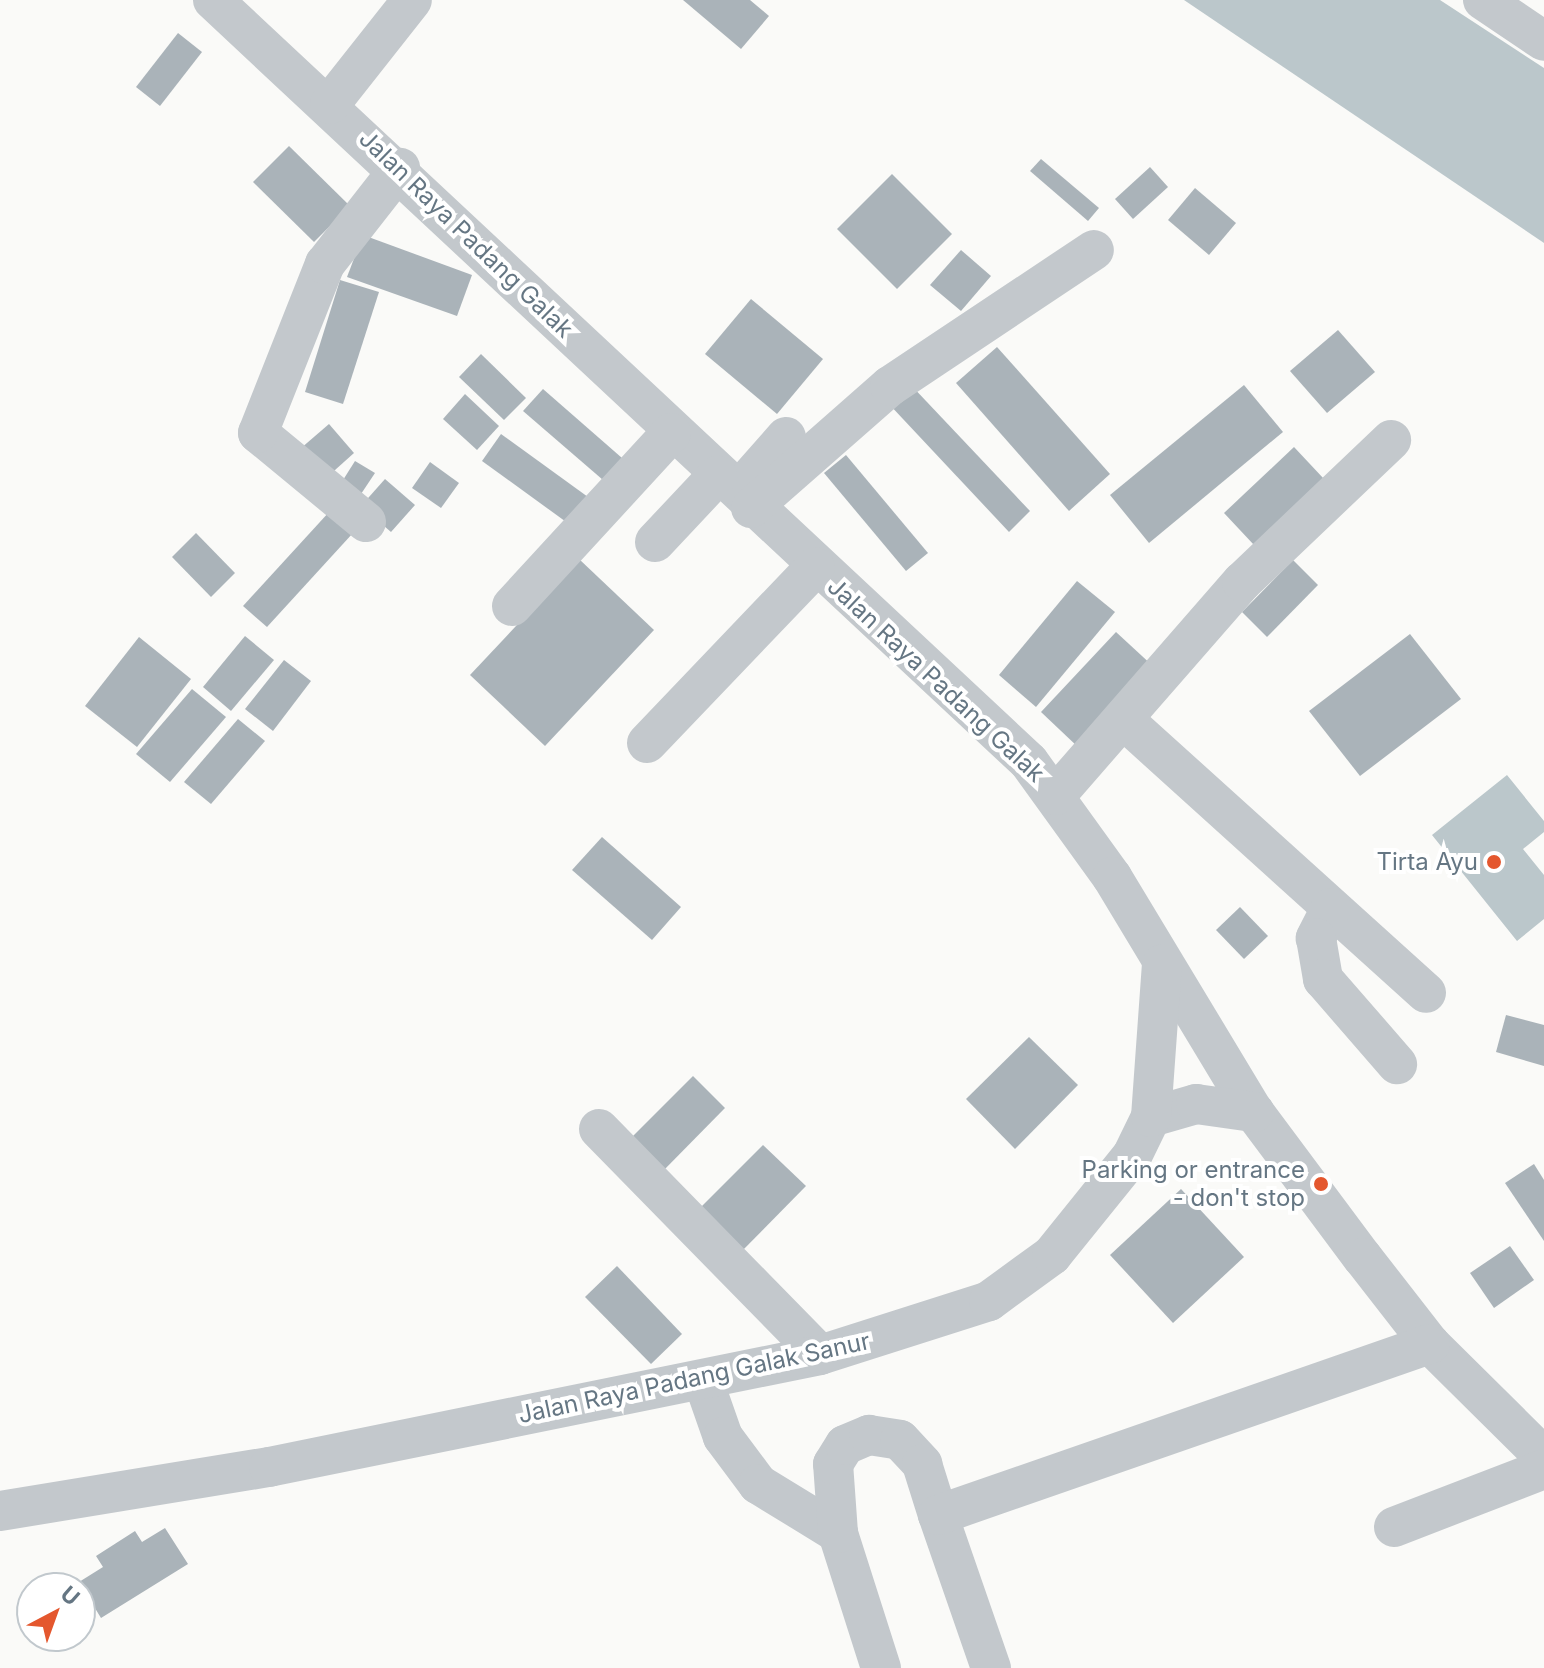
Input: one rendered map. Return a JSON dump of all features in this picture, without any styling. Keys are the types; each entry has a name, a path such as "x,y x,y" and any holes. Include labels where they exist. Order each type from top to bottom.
{"street":[{"name":"Jalan Raya Padang Galak","path":"213,0 400,168 734,492 956,692 1056,795 1254,1112 1430,1344 1544,1457"},
{"path":"330,104 412,0"},
{"path":"1483,0 1544,41"},
{"path":"366,522 258,433 325,264 400,168"},
{"path":"655,542 1094,250"},
{"path":"512,606 671,433"},
{"path":"734,492 786,437"},
{"path":"1056,795 1242,582 1391,440"},
{"path":"647,743 815,567"},
{"path":"1124,720 1426,993"},
{"path":"1331,908 1316,938 1323,979 1397,1064"},
{"name":"Jalan Raya Padang Galak Sanur","path":"0,1511 269,1467 703,1380 820,1355 925,1327 989,1301 1027,1276 1101,1200 1151,1117 1162,964"},
{"path":"1151,1117 1196,1104 1254,1112"},
{"path":"599,1129 820,1355"},
{"path":"938,1515 1430,1344"},
{"path":"703,1380 723,1437 758,1484 838,1533"},
{"path":"881,1668 838,1533 833,1464 845,1445 869,1435 900,1440 922,1464 991,1668"},
{"path":"1394,1527 1544,1469"}],"shaded area":[{"path":"1184,0 1440,0 1544,68 1544,243"},
{"name":"Tirta Ayu","path":"1507,775 1544,821 1544,832 1523,849 1544,875 1544,919 1517,941 1432,835"}],"building":[{"path":"683,0 750,0 769,16 741,49"},
{"path":"178,33 202,52 160,106 136,87"},
{"path":"289,146 350,206 314,242 253,182"},
{"path":"1041,159 1099,208 1088,221 1030,171"},
{"path":"1150,167 1168,187 1133,219 1115,199"},
{"path":"892,174 952,234 897,289 837,229"},
{"path":"1195,188 1236,223 1209,255 1168,220"},
{"path":"363,235 472,275 457,316 347,277"},
{"path":"961,250 991,276 961,311 930,285"},
{"path":"340,280 379,292 343,404 305,392"},
{"path":"751,299 823,359 777,414 705,354"},
{"path":"1338,330 1375,372 1327,413 1290,371"},
{"path":"997,347 1110,474 1069,511 956,383"},
{"path":"481,354 526,398 504,420 459,377"},
{"path":"909,383 1030,511 1009,532 888,403"},
{"path":"1244,385 1283,432 1149,543 1110,495"},
{"path":"543,389 622,458 603,480 523,411"},
{"path":"465,394 499,426 477,450 443,419"},
{"path":"329,424 354,453 325,479 300,449"},
{"path":"501,434 588,497 569,524 482,461"},
{"path":"1294,447 1324,479 1254,545 1224,513"},
{"path":"846,455 928,553 906,571 824,473"},
{"path":"355,461 375,473 357,500 338,488"},
{"path":"430,462 459,483 441,508 412,488"},
{"path":"385,479 415,505 391,532 361,506"},
{"path":"330,511 353,533 267,627 243,606"},
{"path":"196,533 235,573 211,597 172,557"},
{"path":"579,559 654,630 545,746 470,675"},
{"path":"1293,560 1318,585 1267,637 1242,612"},
{"path":"1077,581 1115,612 1036,707 999,675"},
{"path":"1116,632 1155,668 1079,748 1041,712"},
{"path":"1410,634 1461,699 1360,776 1309,711"},
{"path":"245,636 274,660 231,711 203,687"},
{"path":"139,637 191,679 137,747 85,706"},
{"path":"284,660 311,681 273,731 245,709"},
{"path":"192,689 226,717 170,782 136,754"},
{"path":"238,719 265,741 211,804 184,782"},
{"path":"602,837 681,907 652,940 572,870"},
{"path":"1240,907 1268,936 1244,959 1216,930"},
{"path":"1506,1015 1544,1025 1544,1066 1496,1052"},
{"path":"1029,1037 1078,1085 1015,1149 966,1099"},
{"path":"693,1076 725,1108 661,1173 629,1140"},
{"path":"763,1145 806,1186 740,1253 697,1211"},
{"path":"1534,1164 1544,1180 1544,1241 1505,1183"},
{"path":"1181,1189 1244,1257 1173,1323 1110,1255"},
{"path":"1510,1246 1534,1280 1494,1308 1470,1273"},
{"path":"617,1266 682,1334 651,1364 585,1297"},
{"path":"165,1528 188,1564 101,1618 96,1610 95,1572 103,1567 96,1556 135,1531 142,1542"}],"place":[{"name":"Tirta Ayu","path":"1494,862"},
{"name":"Parking or entrance - don't stop","path":"1321,1184"}]}
